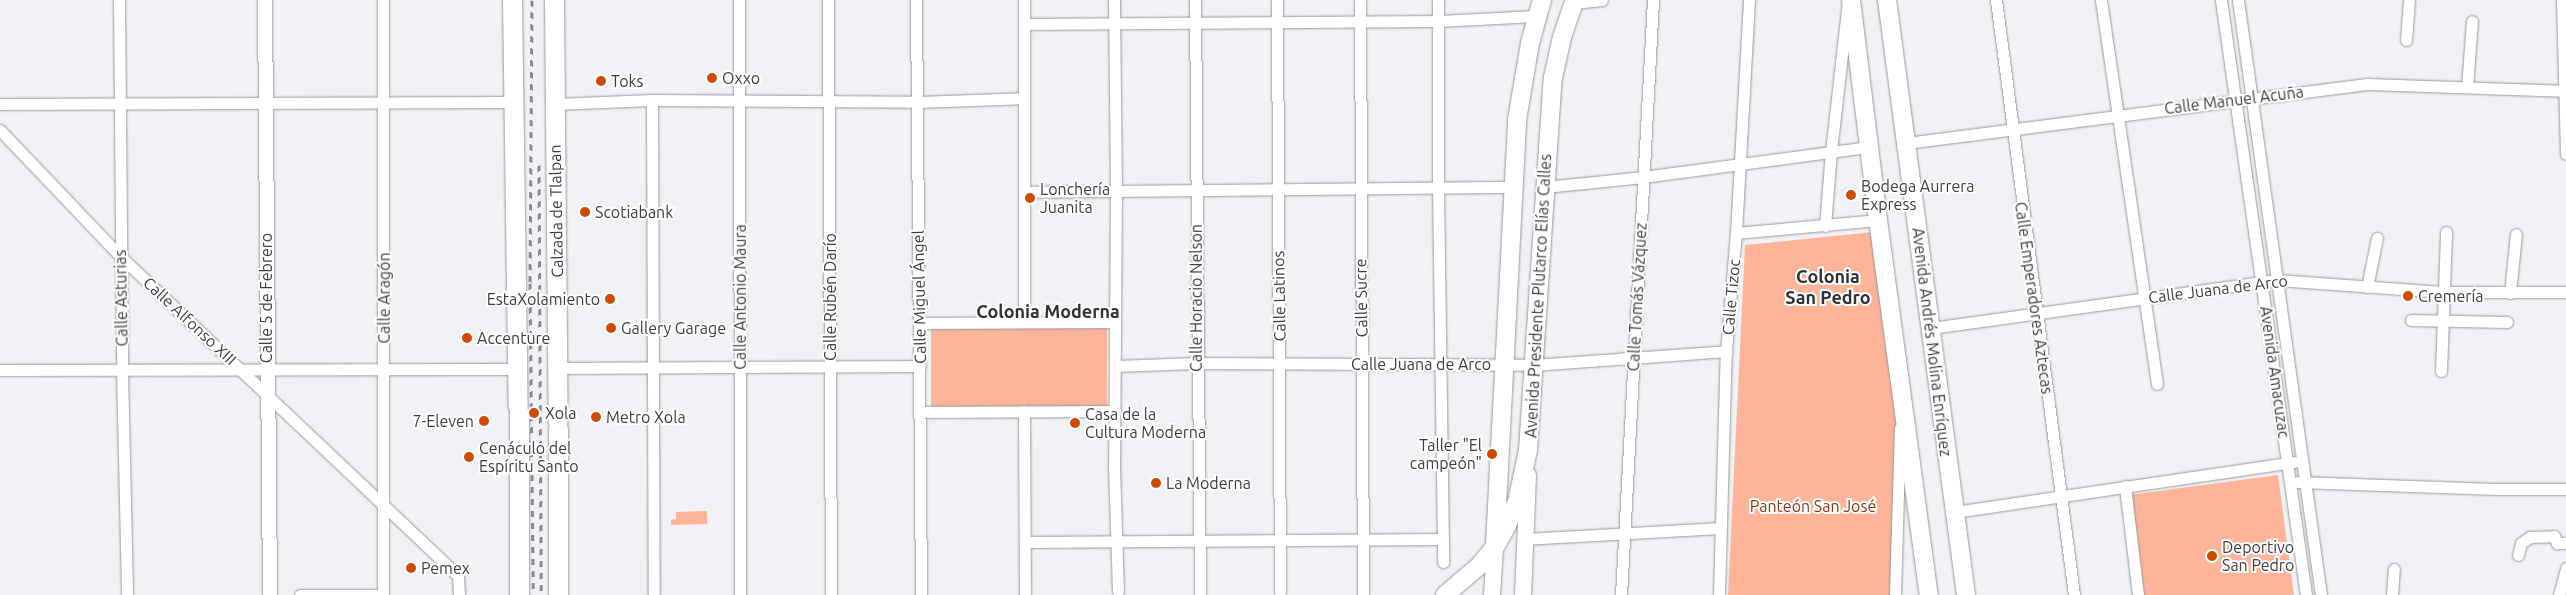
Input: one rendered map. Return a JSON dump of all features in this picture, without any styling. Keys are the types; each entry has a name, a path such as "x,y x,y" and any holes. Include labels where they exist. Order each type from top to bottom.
{"highway":[{"path":"512,0 512,102 518,369 519,595"},
{"name":"Calzada de Tlalpan","path":"554,0 558,368 558,595"}],"main road":[{"path":"1849,0 1929,595"},
{"name":"Avenida Andrés Molina Enríquez","path":"1888,0 1966,595"},
{"name":"Avenida Presidente Plutarco Elías Calles","path":"1522,595 1533,365 1553,78 1562,37 1574,2"},
{"name":"Avenida Presidente Plutarco Elías Calles","path":"1492,595 1513,187 1522,79 1539,8"},
{"path":"1445,595 1479,566 1495,547 1517,502 1528,450"}],"street":[{"name":"Calle Asturias","path":"119,0 120,256 127,595"},
{"name":"Calle 5 de Febrero","path":"265,0 266,392 270,595"},
{"name":"Calle Aragón","path":"383,0 383,595"},
{"name":"Calle Antonio Maura","path":"739,0 740,595"},
{"name":"Calle Rubén Darío","path":"828,0 831,595"},
{"name":"Calle Miguel Ángel","path":"916,0 921,595"},
{"path":"1024,0 1024,322"},
{"path":"1114,0 1116,191 1114,411 1118,591"},
{"name":"Calle Horacio Nelson","path":"1194,0 1196,363 1200,595"},
{"name":"Calle Latinos","path":"1277,0 1280,592"},
{"name":"Calle Sucre","path":"1360,0 1363,595"},
{"path":"1438,0 1438,188 1443,562"},
{"path":"1574,2 1602,0"},
{"name":"Calle Tomás Vázquez","path":"1621,595 1653,0"},
{"name":"Calle Tizoc","path":"1719,595 1726,350 1741,163 1749,0"},
{"path":"1826,226 1831,152 1849,0"},
{"name":"Calle Emperadores Aztecas","path":"1996,0 2074,595"},
{"path":"2101,0 2116,115 2157,384"},
{"name":"Avenida Amacuzac","path":"2221,0 2263,281 2306,595"},
{"name":"Avenida Amacuzac","path":"2238,0 2321,595"},
{"path":"2406,40 2409,0"},
{"path":"2562,0 2566,154"},
{"path":"1024,24 1438,21 1539,8"},
{"path":"2467,87 2472,21"},
{"name":"Calle Manuel Acuña","path":"1906,143 2236,99 2367,84 2563,91"},
{"path":"555,104 652,100 917,102 1024,98"},
{"path":"652,100 654,595"},
{"path":"0,104 512,102"},
{"name":"Calle Alfonso XIII","path":"0,130 120,256 266,392 458,576 459,595"},
{"path":"1545,187 1643,177 1869,146"},
{"path":"1024,192 1513,187"},
{"path":"2250,195 2266,194"},
{"path":"1736,233 1878,220"},
{"path":"2441,372 2446,232"},
{"path":"2510,293 2516,234"},
{"path":"2367,287 2378,238"},
{"name":"Calle Juana de Arco","path":"1931,328 2277,280 2445,292 2566,292"},
{"path":"2411,320 2507,322"},
{"path":"920,323 1114,322"},
{"name":"Calle Juana de Arco","path":"1115,366 1196,363 1533,365 1726,350"},
{"path":"558,368 920,366"},
{"path":"0,370 518,369"},
{"path":"1895,595 1901,386"},
{"path":"1024,411 1025,595"},
{"path":"920,412 1114,411"},
{"path":"1954,512 2302,460"},
{"path":"2291,482 2496,489 2566,489"},
{"path":"2124,486 2138,595"},
{"path":"1526,539 1721,528"},
{"path":"2518,555 2521,543 2530,537 2554,536 2557,542 2566,544"},
{"path":"1025,542 1443,539"},
{"path":"2559,595 2566,568"},
{"path":"2392,595 2394,569"},
{"path":"300,595 377,595"}],"green space":[{"name":"Panteón San José","path":"1873,232 1898,403 1892,595 1728,595 1745,245"},
{"path":"931,327 1107,327 1107,408 931,408"},
{"name":"Deportivo San Pedro","path":"2278,475 2294,595 2142,595 2129,495"},
{"path":"707,511 707,524 671,525 671,520 676,519 676,512"}],"railway":[{"path":"532,0 530,283 533,595"},
{"path":"539,165 541,595"}],"place":[{"name":"Oxxo","path":"712,78"},
{"name":"Toks","path":"601,81"},
{"name":"Bodega Aurrera Express","path":"1851,195"},
{"name":"Lonchería Juanita","path":"1030,198"},
{"name":"Scotiabank","path":"585,212"},
{"name":"Cremería","path":"2408,296"},
{"name":"EstaXolamiento","path":"610,299"},
{"name":"Gallery Garage","path":"611,328"},
{"name":"Accenture","path":"467,338"},
{"name":"Xola","path":"534,413"},
{"name":"Metro Xola","path":"596,417"},
{"name":"7-Eleven","path":"484,421"},
{"name":"Casa de la Cultura Moderna","path":"1075,423"},
{"name":"Taller \"El campeón\"","path":"1492,454"},
{"name":"Cenáculo del Espíritu Santo","path":"469,457"},
{"name":"La Moderna","path":"1156,483"},
{"name":"Deportivo San Pedro","path":"2212,556"},
{"name":"Pemex","path":"411,568"}],"district":[{"name":"Colonia San Pedro","path":"1828,287"},
{"name":"Colonia Moderna","path":"1048,311"}]}
